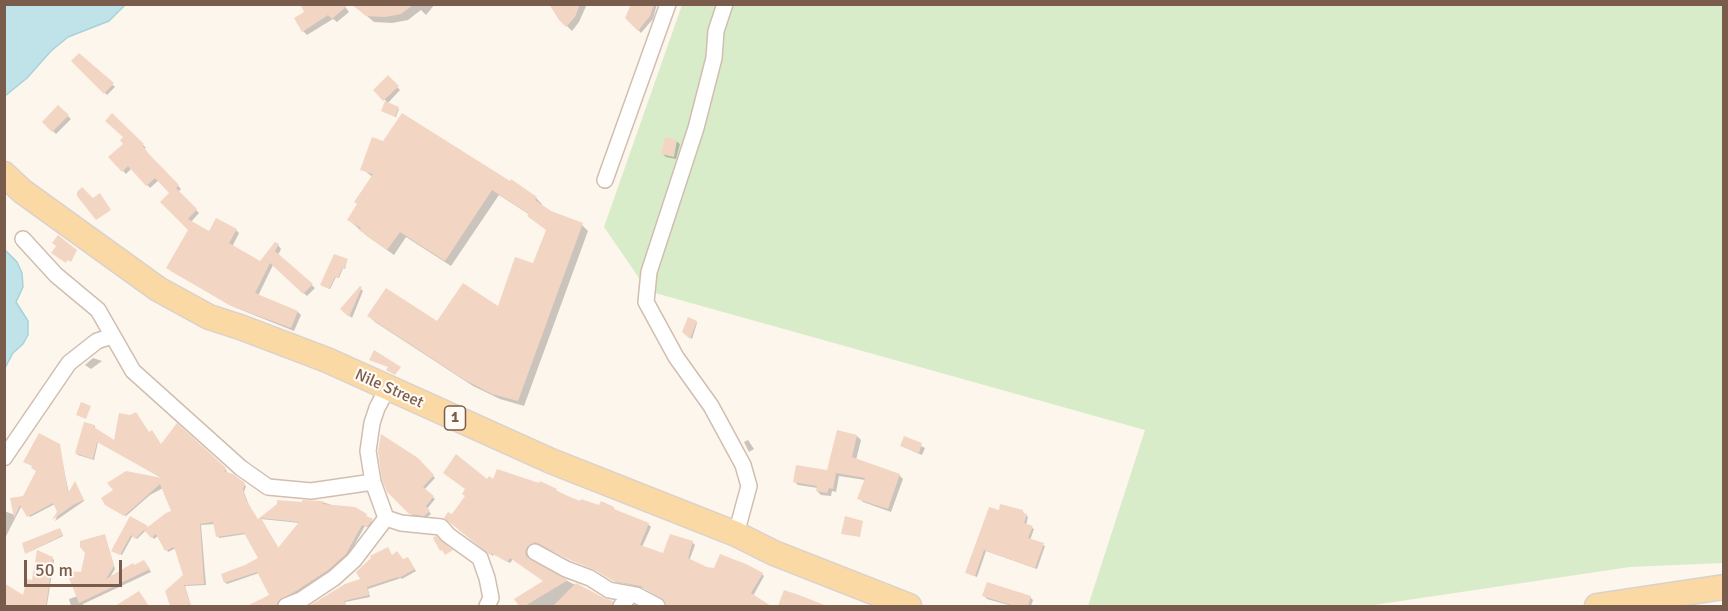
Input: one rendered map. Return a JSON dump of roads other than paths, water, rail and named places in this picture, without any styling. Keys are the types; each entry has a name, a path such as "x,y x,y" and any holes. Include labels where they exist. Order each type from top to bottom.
{"main road":[{"name":"Nile Street","path":"4,174 13,187 158,289 209,317 327,360 551,461 909,606"},
{"path":"1597,606 1724,586"}],"street":[{"path":"605,180 668,4"},
{"path":"725,4 716,31 714,58 696,128 649,272 646,302 676,357 711,406 743,465 749,486 736,534"},
{"path":"23,239 56,275 98,310 133,371 241,468 268,486 311,491 373,482"},
{"path":"4,458 69,363 97,341 112,336"},
{"path":"386,518 373,482 368,451 376,408 387,388"},
{"path":"286,606 334,579 354,560 386,518"},
{"path":"386,518 401,523 441,527 448,535 480,558 491,597 487,606"},
{"path":"535,552 566,569 590,578 609,590 631,594 657,606"},
{"path":"621,606 631,594"}],"water":[{"path":"5,4 125,5 109,21 68,37 51,51 27,78 5,96"},
{"path":"5,250 17,262 22,273 23,287 16,302 28,321 28,335 23,344 13,353 5,368"}]}
